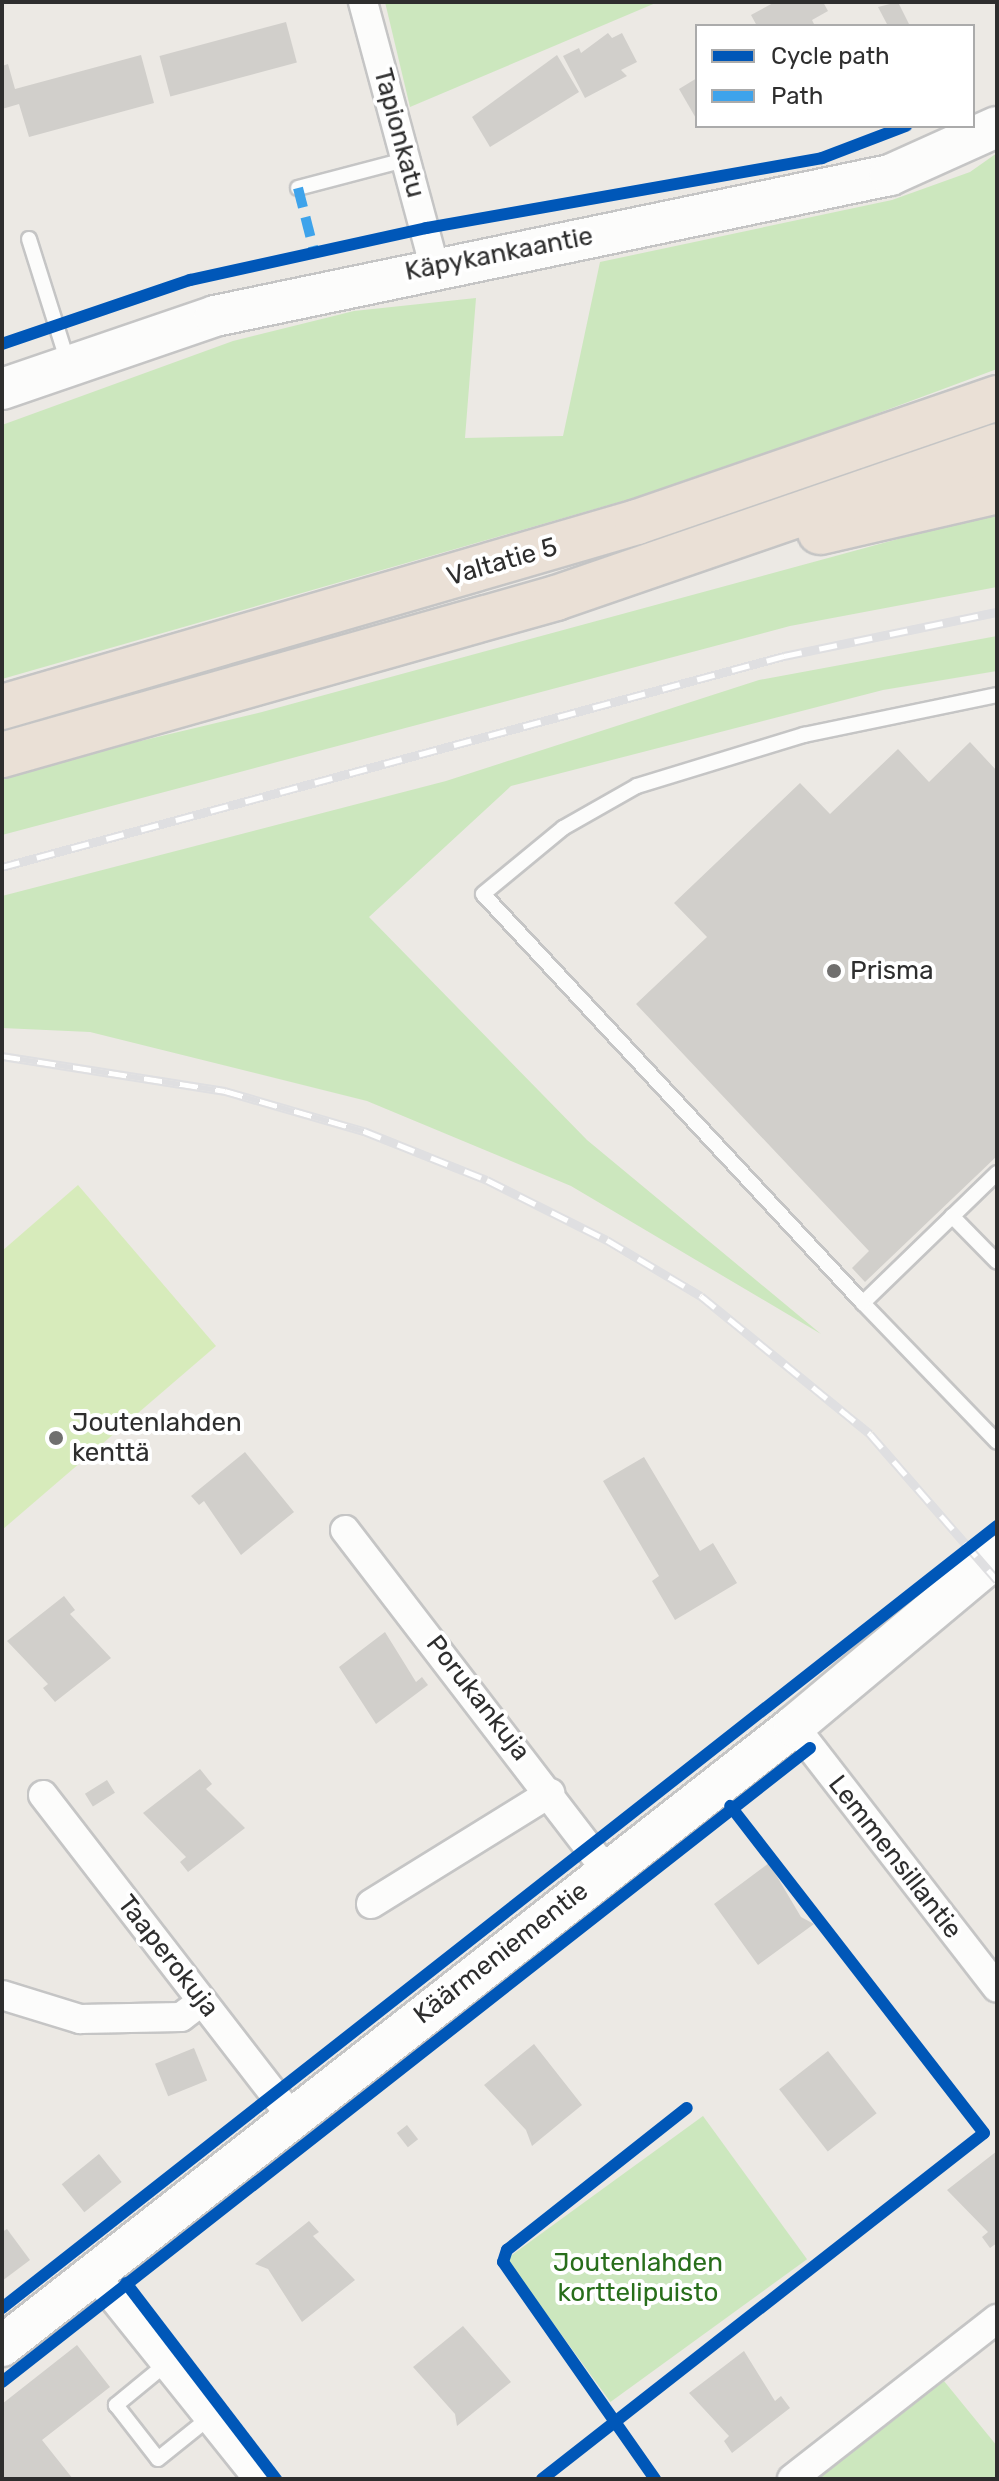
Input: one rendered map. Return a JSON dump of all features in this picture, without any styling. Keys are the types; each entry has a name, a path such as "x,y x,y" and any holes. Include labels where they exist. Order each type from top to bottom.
{"highway":[{"name":"Valtatie 5","path":"2,707 637,522 997,398"},
{"name":"Valtatie 5","path":"2,755 718,546 997,446"},
{"path":"718,546 858,527 997,491"}],"street":[{"name":"Tapionkatu","path":"363,2 434,265"},
{"name":"Käpykankaantie","path":"2,389 68,363 215,316 434,265 817,193 890,175 997,127"},
{"name":"Porukankuja","path":"345,1530 550,1793 606,1870"},
{"name":"Käärmeniementie","path":"2,2346 606,1870 794,1726 997,1556"},
{"name":"Lemmensillantie","path":"794,1726 997,1988"},
{"path":"371,1904 550,1793"},
{"name":"Taaperokuja","path":"43,1795 293,2118"},
{"path":"2,1995 80,2019 181,2017 202,2001"},
{"path":"94,2274 258,2479"},
{"path":"792,2479 997,2319"}],"lane":[{"path":"298,188 405,160"},
{"path":"29,239 68,363"},
{"path":"997,695 804,735 637,786 563,828 483,894 863,1303 997,1442"},
{"path":"863,1303 997,1173"},
{"path":"952,1216 997,1262"},
{"path":"166,2364 116,2405 158,2459 209,2418"}],"green space":[{"path":"385,2 658,2 410,107"},
{"path":"997,153 997,369 703,478 2,679 2,425 233,341 354,311 476,298 465,438 563,436 600,262 892,200 970,172"},
{"path":"997,512 997,587 790,626 2,835 2,774 262,712"},
{"path":"997,636 997,671 883,690 511,786 369,917 587,1140 821,1334 571,1186 367,1101 90,1032 2,1028 2,896 446,781 759,680"},
{"name":"Joutenlahden kenttä","path":"78,1185 216,1346 2,1530 2,1251"},
{"name":"Joutenlahden korttelipuisto","path":"703,2116 807,2259 610,2402 506,2259"},
{"path":"944,2381 997,2446 997,2479 818,2479"}],"building":[{"path":"775,2 823,2 828,11 812,20 814,24 756,24 751,15"},
{"path":"898,2 909,24 887,24 878,7"},
{"path":"286,22 297,63 170,96 159,56"},
{"path":"608,33 612,38 622,33 637,62 621,70 627,76 585,98 563,56 579,48 581,53"},
{"path":"141,55 154,103 29,137 19,104 2,109 2,66 8,64 15,89"},
{"path":"557,55 579,92 490,147 472,117"},
{"path":"695,79 695,117 679,89"},
{"name":"Prisma","path":"970,742 997,771 997,1156 865,1282 852,1268 869,1251 636,1004 707,937 674,903 800,783 830,814 898,749 929,782"},
{"path":"245,1452 294,1512 241,1555 204,1501 199,1505 191,1496"},
{"path":"644,1457 700,1551 713,1543 737,1583 675,1620 652,1581 659,1576 603,1481"},
{"path":"64,1596 75,1610 70,1614 111,1658 55,1702 43,1688 48,1684 7,1641"},
{"path":"385,1632 416,1682 422,1677 428,1685 376,1724 339,1667"},
{"path":"200,1769 212,1784 206,1789 245,1828 188,1872 180,1862 186,1857 143,1813"},
{"path":"107,1780 115,1793 93,1806 85,1794"},
{"path":"769,1863 801,1917 814,1924 758,1965 714,1904"},
{"path":"534,2044 582,2105 532,2146 526,2130 484,2085"},
{"path":"194,2048 207,2080 168,2096 155,2064"},
{"path":"828,2051 877,2113 828,2151 779,2089"},
{"path":"407,2125 418,2139 408,2147 397,2133"},
{"path":"997,2151 997,2243 990,2248 982,2237 988,2232 947,2190"},
{"path":"99,2154 122,2182 84,2212 62,2184"},
{"path":"309,2221 319,2232 313,2236 355,2280 302,2322 268,2269 255,2264"},
{"path":"7,2229 30,2260 2,2281 2,2232"},
{"path":"463,2326 511,2382 457,2426 455,2414 413,2367"},
{"path":"77,2345 110,2387 42,2440 73,2479 4,2479 2,2404"},
{"path":"744,2351 775,2401 781,2396 790,2408 732,2453 724,2441 729,2436 689,2393"}],"railway":[{"path":"2,867 784,656 997,612"},
{"path":"2,1056 225,1091 364,1131 487,1180 607,1240 701,1296 870,1434 997,1580"}],"marked path":[{"path":"298,188 314,251"}],"cycle path":[{"path":"2,344 190,280 426,228 822,158 901,128"},
{"path":"2,2308 997,1526"},
{"path":"2,2382 810,1748"},
{"path":"542,2479 984,2133 730,1806"},
{"path":"655,2479 503,2262 507,2250 687,2108"},
{"path":"126,2283 276,2479"}],"place":[{"name":"Prisma","path":"834,971"},
{"name":"Joutenlahden kenttä","path":"56,1438"}]}
